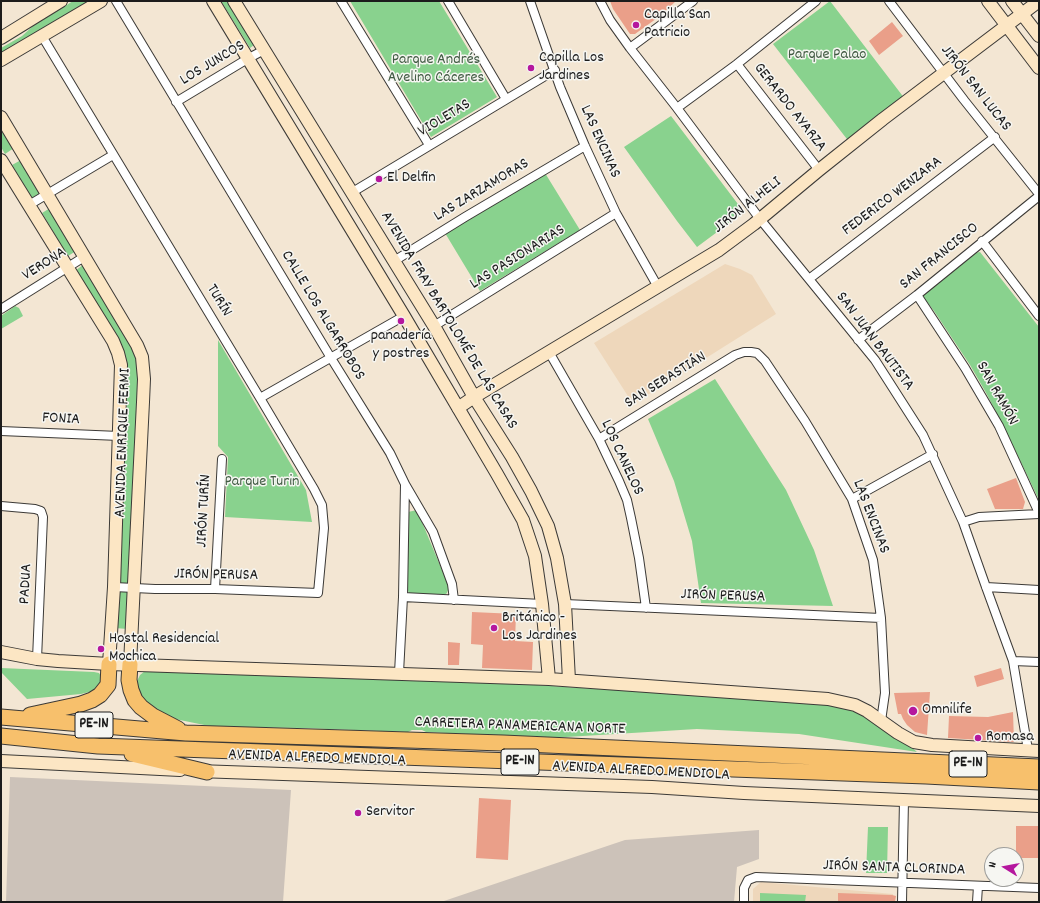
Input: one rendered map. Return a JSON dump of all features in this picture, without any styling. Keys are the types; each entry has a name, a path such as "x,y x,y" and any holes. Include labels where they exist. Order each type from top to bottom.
{"highway":[{"path":"7,717 81,704 92,700 100,695 108,685 109,664"},
{"path":"130,664 130,685 135,700 141,707 153,716 186,733"},
{"name":"CARRETERA PANAMERICANA NORTE","path":"7,717 186,733 533,745 1039,767"},
{"name":"PE-1N","path":"1,736 98,746 926,776 1039,782"},
{"path":"98,746 207,772"}],"street":[{"path":"1,38 61,1"},
{"path":"1,60 102,1"},
{"name":"CALLE LOS ALGARROBOS","path":"116,1 331,358 390,453 405,484 404,597 399,673"},
{"path":"213,1 249,58 404,316 523,520 535,556 550,679"},
{"name":"AVENIDA FRAY BARTOLOMÉ DE LAS CASAS","path":"234,1 434,326 474,397 512,457 548,526 557,558 565,604 569,680"},
{"path":"341,1 429,145"},
{"path":"448,1 506,99"},
{"name":"LAS ENCINAS","path":"530,1 560,87 585,146 616,214 658,287"},
{"name":"SAN JUAN BAUTISTA","path":"600,1 610,20 630,48 760,219 875,360 923,435 964,522 1013,661 1033,750"},
{"path":"630,48 693,1"},
{"path":"677,108 737,64 816,1"},
{"name":"JIRÓN SAN LUCAS","path":"888,1 1039,195"},
{"path":"988,1 1039,68"},
{"path":"1012,1 1039,36"},
{"name":"JIRÓN ALHELI","path":"458,408 719,250 760,219 819,170 1039,1"},
{"name":"TURÍN","path":"42,36 260,398 322,505 324,528 318,593"},
{"name":"LOS JUNCOS","path":"176,102 264,50"},
{"name":"GERARDO AYARZA","path":"737,64 819,170"},
{"name":"VIOLETAS","path":"351,192 554,70"},
{"name":"AVENIDA ENRIQUE FERMI","path":"1,117 137,345 142,357 144,394 130,664"},
{"name":"FEDERICO WENZARA","path":"809,279 995,137"},
{"name":"LAS ZARZAMORAS","path":"394,261 585,146"},
{"path":"29,204 113,155"},
{"name":"AVENIDA ENRIQUE FERMI","path":"1,160 113,341 121,365 114,587 109,664"},
{"name":"SAN FRANCISCO","path":"858,340 917,295 1039,195"},
{"name":"LAS PASIONARIAS","path":"434,326 616,214"},
{"path":"982,241 1039,316"},
{"name":"VERONA","path":"1,308 84,257"},
{"name":"SAN RAMÓN","path":"917,295 965,368 995,420 1039,514"},
{"path":"260,398 404,316"},
{"name":"LOS CANELOS","path":"549,352 598,439 627,500 638,552 646,608"},
{"name":"LAS ENCINAS","path":"751,352 757,354 765,360 809,427 852,499 873,560 881,618 885,693 881,721"},
{"name":"SAN SEBASTIÁN","path":"598,439 720,363 735,355 751,352"},
{"name":"FONIA","path":"1,431 119,436"},
{"path":"852,499 933,454"},
{"name":"JIRÓN TURÍN","path":"215,589 222,459"},
{"path":"405,484 433,532 452,584 454,600"},
{"name":"PADUA","path":"1,506 35,508 41,511 44,517 37,659"},
{"path":"964,522 980,517 1039,514"},
{"name":"JIRÓN PERUSA","path":"114,587 318,593"},
{"path":"986,587 1039,590"},
{"path":"404,597 542,604"},
{"name":"JIRÓN PERUSA","path":"565,604 881,618"},
{"path":"1,652 37,659 109,664 550,679 828,699 855,705 867,711 898,733 914,742 932,745 1033,750"},
{"path":"1013,661 1039,662"},
{"name":"AVENIDA ALFREDO MENDIOLA","path":"1,761 207,772 645,787 744,793 1039,806"},
{"path":"902,902 904,800"},
{"name":"JIRÓN SANTA CLORINDA","path":"744,902 744,888 748,880 756,877 1039,888"},
{"path":"977,902 978,886"}],"shaded area":[{"path":"725,264 752,275 776,314 633,404 594,343"},
{"path":"10,777 291,790 283,902 6,902"},
{"path":"759,830 759,859 737,867 734,902 441,902 625,840"},
{"path":"761,882 893,894 893,902 753,902 753,889"}],"green space":[{"path":"73,1 94,1 1,54 1,48 22,36 33,26"},
{"path":"221,1 228,1 254,45 250,48"},
{"name":"Parque Andrés Avelino Cáceres","path":"350,1 439,1 497,97 431,137"},
{"name":"Parque Palao","path":"830,1 905,99 850,143 773,44"},
{"path":"671,116 744,212 697,247 624,147"},
{"path":"1,131 14,148 5,154 1,147"},
{"path":"21,160 41,193 32,198 12,165"},
{"path":"545,173 580,230 480,291 445,233"},
{"path":"50,208 76,251 68,256 42,213"},
{"path":"980,252 1039,327 1039,500 985,391 970,365 924,298 924,292 974,253"},
{"path":"84,264 136,353 140,374 128,629 114,628 128,383 125,357 115,336 75,271"},
{"path":"15,306 19,308 23,316 1,329 1,316"},
{"name":"Parque Turin","path":"218,340 306,490 312,522 225,517 228,457 218,446"},
{"path":"715,379 786,490 814,550 833,606 701,603 692,541 674,481 648,419"},
{"path":"417,510 449,587 447,593 443,596 409,593 408,591 408,512"},
{"path":"1,668 94,672 99,673 101,676 101,686 93,691 81,694 27,699 1,672"},
{"path":"145,671 231,672 537,685 828,703 869,718 917,752 799,734 697,729 550,738 426,732 422,730 412,730 408,732 301,728 219,728 175,719 160,714 140,697 137,681 140,675"},
{"path":"868,827 888,827 887,873 866,873"},
{"path":"760,893 806,895 805,902 760,902"}],"building":[{"name":"Capilla San Patricio","path":"610,1 676,1 660,16 635,34 630,34 613,9"},
{"path":"892,22 903,36 879,55 869,41"},
{"path":"1016,478 1025,502 1023,509 995,509 987,489"},
{"name":"Británico - Los Jardines","path":"472,612 516,614 515,641 533,642 532,670 482,668 483,645 471,644"},
{"path":"448,642 460,643 459,665 448,665"},
{"path":"1001,668 1004,679 977,687 974,676"},
{"name":"Omnilife","path":"930,692 927,735 915,732 907,725 901,714 898,714 894,693"},
{"path":"1013,712 1014,742 948,738 949,716 988,717"},
{"path":"479,798 511,800 508,860 476,858"},
{"path":"1016,826 1039,826 1039,858 1024,858 1024,847 1016,847"},
{"path":"838,893 896,896 895,902 838,902"}],"place":[{"name":"Capilla San Patricio","path":"636,25"},
{"name":"Capilla Los Jardines","path":"531,68"},
{"name":"El Delfin","path":"379,179"},
{"name":"panadería y postres","path":"401,321"},
{"name":"Británico - Los Jardines","path":"494,628"},
{"name":"Hostal Residencial Mochica","path":"101,649"},
{"name":"Omnilife","path":"913,711"},
{"name":"Romasa","path":"978,738"},
{"name":"Servitor","path":"358,813"}]}
